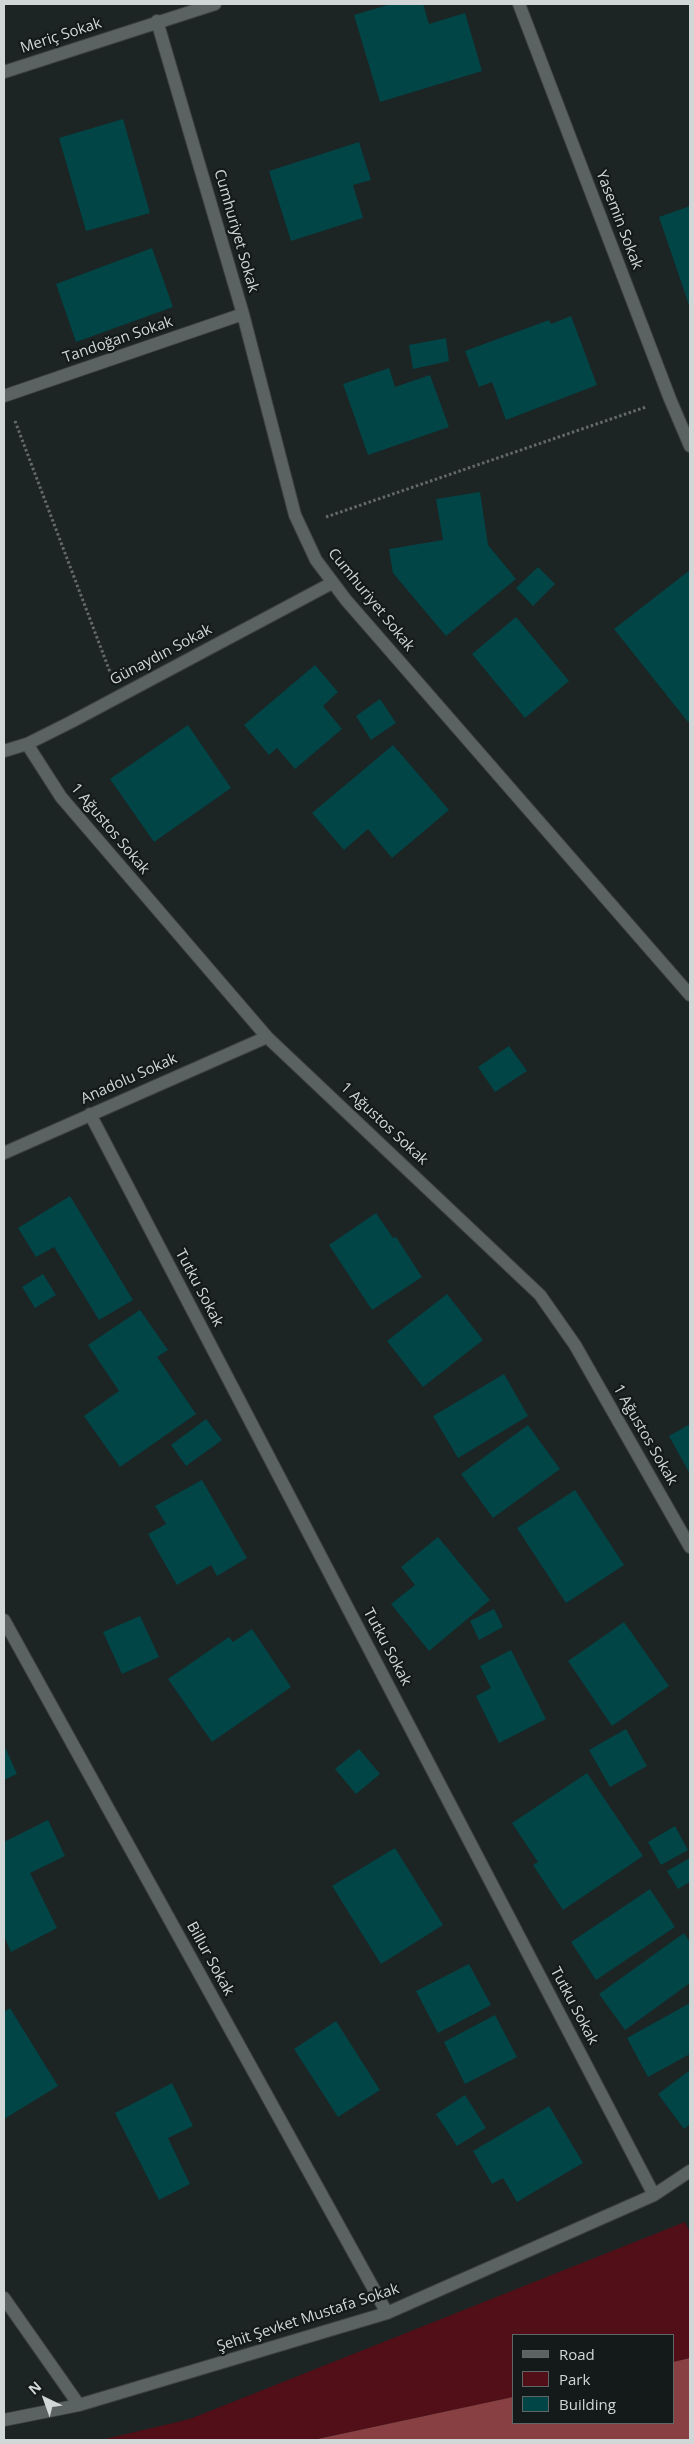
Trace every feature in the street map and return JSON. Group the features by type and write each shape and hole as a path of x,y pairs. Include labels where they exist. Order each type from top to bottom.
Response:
{"street":[{"name":"Meriç Sokak","path":"4,72 215,4"},
{"name":"Yasemin Sokak","path":"519,4 690,446"},
{"name":"Cumhuriyet Sokak","path":"158,21 243,314 299,527 316,560 332,582 690,995"},
{"name":"Tandoğan Sokak","path":"5,395 243,314"},
{"name":"Günaydın Sokak","path":"4,751 27,744 332,582"},
{"name":"1 Ağustos Sokak","path":"27,744 61,797 267,1037 540,1295 575,1345 690,1547"},
{"name":"Anadolu Sokak","path":"4,1152 267,1037"},
{"name":"Tutku Sokak","path":"90,1114 654,2195"},
{"name":"Billur Sokak","path":"4,1620 387,2313"},
{"name":"Şehit Şevket Mustafa Sokak","path":"4,2420 79,2405 387,2313 654,2195 690,2171"},
{"path":"4,2298 79,2405"}],"path":[{"path":"5,395 120,696"},
{"path":"299,527 670,398"}],"green space":[{"path":"685,2222 690,2233 690,2358 674,2362 674,2334 512,2334 512,2397 313,2440 101,2440 190,2419"}],"shaded area":[{"path":"690,2358 690,2440 313,2440 512,2397 512,2424 674,2424 674,2362"}],"building":[{"path":"391,4 423,4 429,24 465,13 482,71 380,102 354,15"},
{"path":"123,119 150,213 86,231 59,138"},
{"path":"359,142 371,180 353,185 363,218 291,241 269,171"},
{"path":"690,206 690,308 659,217"},
{"path":"152,248 173,307 76,342 56,284"},
{"path":"571,316 597,385 506,420 492,382 479,387 465,351 549,320 551,324"},
{"path":"446,338 449,361 413,369 409,345"},
{"path":"389,368 395,387 430,375 449,427 368,455 343,384"},
{"path":"480,492 488,545 516,579 446,636 393,573 389,549 443,540 436,499"},
{"path":"538,567 555,584 533,606 516,588"},
{"path":"690,570 690,720 688,722 614,629"},
{"path":"516,617 569,681 525,718 472,654"},
{"path":"315,665 338,692 323,706 342,729 295,769 277,748 269,755 244,725"},
{"path":"380,699 396,723 371,740 356,716"},
{"path":"188,725 231,788 154,842 110,779"},
{"path":"393,745 449,810 392,858 368,829 344,850 312,813"},
{"path":"509,1046 527,1071 495,1092 478,1067"},
{"path":"70,1196 133,1300 99,1320 54,1247 36,1257 18,1228"},
{"path":"376,1213 393,1238 396,1237 422,1277 372,1310 329,1245"},
{"path":"43,1274 56,1295 35,1308 22,1287"},
{"path":"447,1294 483,1340 423,1387 387,1341"},
{"path":"140,1310 168,1350 157,1357 196,1414 120,1467 84,1416 119,1391 88,1345"},
{"path":"504,1374 528,1416 458,1458 433,1416"},
{"path":"206,1419 222,1440 186,1466 171,1445"},
{"path":"690,1424 690,1474 669,1436"},
{"path":"528,1425 560,1469 493,1518 461,1474"},
{"path":"202,1480 247,1558 217,1576 211,1565 177,1585 148,1534 166,1524 155,1506"},
{"path":"575,1490 624,1565 566,1603 517,1528"},
{"path":"438,1537 490,1600 429,1651 391,1604 415,1585 401,1567"},
{"path":"494,1609 503,1627 479,1640 470,1621"},
{"path":"140,1616 159,1657 122,1674 103,1632"},
{"path":"624,1622 669,1686 612,1726 568,1661"},
{"path":"252,1629 291,1687 212,1742 168,1679 229,1637 233,1642"},
{"path":"511,1650 546,1719 499,1743 476,1696 491,1688 480,1666"},
{"path":"626,1729 647,1766 610,1787 589,1750"},
{"path":"4,1745 17,1774 4,1780"},
{"path":"359,1749 380,1774 356,1794 335,1769"},
{"path":"587,1773 643,1856 563,1910 533,1865 538,1862 512,1823"},
{"path":"48,1820 65,1856 30,1873 57,1928 11,1952 4,1936 4,1842"},
{"path":"675,1826 688,1850 661,1865 648,1842"},
{"path":"395,1848 443,1925 381,1964 332,1886"},
{"path":"690,1858 690,1882 678,1889 667,1871"},
{"path":"650,1889 675,1927 596,1980 571,1942"},
{"path":"684,1933 690,1942 690,1983 625,2030 599,1994"},
{"path":"469,1964 491,2005 438,2033 416,1991"},
{"path":"690,2003 690,2054 648,2077 627,2038"},
{"path":"10,2008 58,2086 4,2119 4,2012"},
{"path":"495,2015 517,2057 465,2084 444,2042"},
{"path":"336,2021 380,2090 338,2117 294,2049"},
{"path":"690,2070 690,2124 684,2129 658,2094"},
{"path":"172,2083 193,2126 168,2138 190,2184 159,2200 115,2113"},
{"path":"465,2095 486,2128 457,2146 436,2114"},
{"path":"549,2106 583,2163 517,2202 503,2178 492,2184 473,2151"}]}
